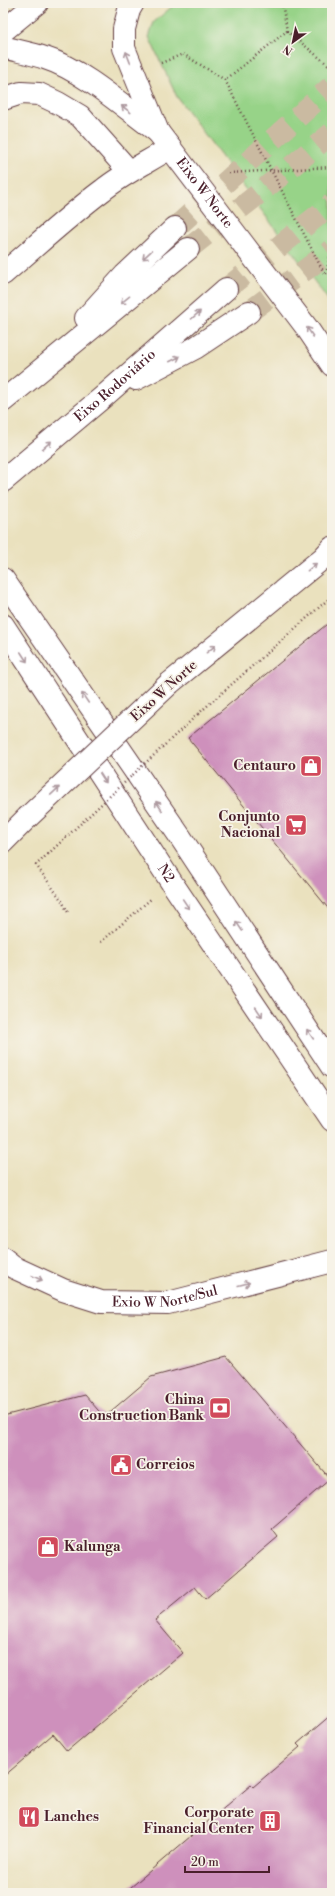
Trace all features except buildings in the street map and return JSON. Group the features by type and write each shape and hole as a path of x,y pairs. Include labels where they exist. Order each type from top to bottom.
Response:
{"main road":[{"path":"3,31 37,3"},
{"name":"Eixo W Norte","path":"133,3 129,10 124,29 124,48 164,140 307,328 332,365"},
{"path":"3,47 45,58 68,68 98,88 164,140 141,166 129,171 102,190 3,274"},
{"path":"3,99 21,93 39,94 58,103 80,116 129,171"},
{"path":"33,376 125,275 175,228"},
{"path":"3,401 188,249"},
{"name":"Eixo Rodoviário","path":"10,476 226,289"},
{"path":"103,396 195,348 249,312"},
{"name":"Eixo W Norte","path":"3,842 170,683 323,558 332,548"},
{"path":"3,579 181,838 332,1066"},
{"name":"N2","path":"3,625 172,883 332,1120"},
{"name":"Exio W Norte/Sul","path":"3,1259 12,1267 64,1290 101,1302 153,1303 168,1303 332,1261"}],"path":[{"path":"282,3 287,31 332,68"},
{"path":"225,80 287,31"},
{"path":"161,63 183,54 225,80 325,275 332,247"},
{"path":"229,173 332,167"},
{"path":"68,914 62,900 36,865 198,714 332,596"},
{"path":"101,942 150,899"}],"green space":[{"path":"176,3 328,3 332,8 332,305 177,97 149,37 154,22"}],"tunnel":[{"path":"175,228 332,86"},
{"path":"188,249 252,199 332,133"},
{"path":"226,289 332,204"},
{"path":"249,312 332,250"}],"place":[{"name":"Centauro","path":"311,766"},
{"name":"Conjunto Nacional","path":"296,825"},
{"name":"China Construction Bank","path":"220,1408"},
{"name":"Correios","path":"121,1465"},
{"name":"Kalunga","path":"48,1547"},
{"name":"Lanches","path":"29,1817"},
{"name":"Corporate Financial Center","path":"270,1821"}]}
